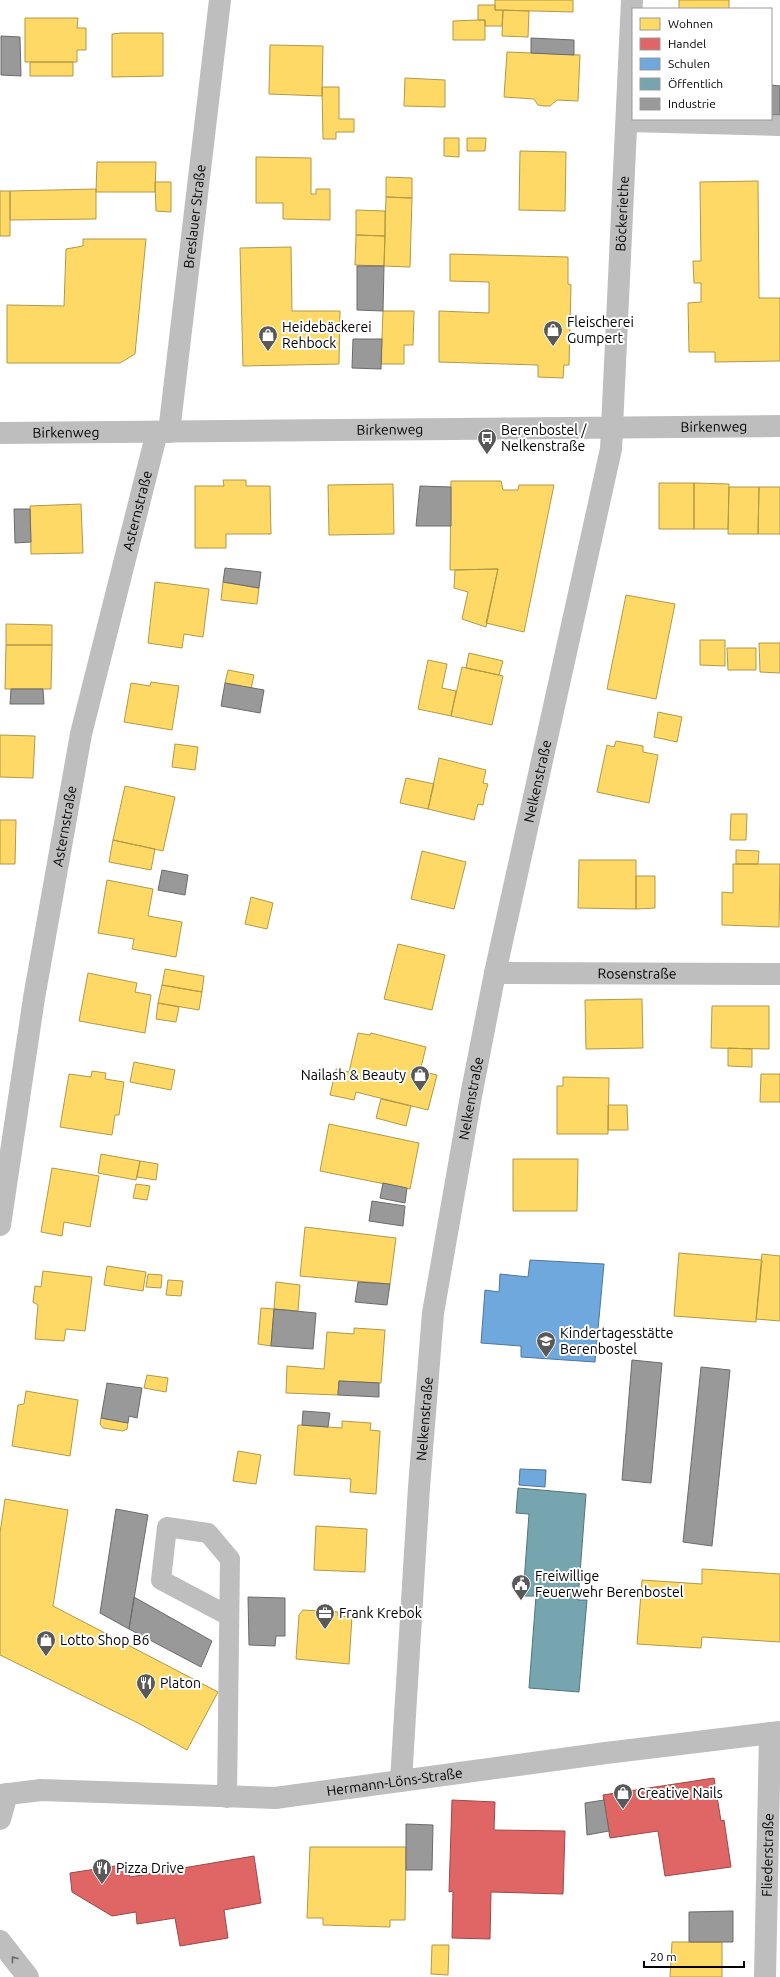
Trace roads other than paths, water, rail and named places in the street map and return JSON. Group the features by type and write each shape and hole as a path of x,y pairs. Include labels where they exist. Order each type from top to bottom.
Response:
{"street":[{"name":"Breslauer Straße","path":"163,432 220,0"},
{"name":"Böckeriethe","path":"613,427 632,0"},
{"name":"Birkenweg","path":"0,433 780,426"},
{"name":"Nelkenstraße","path":"401,1781 419,1486 433,1313 471,1096 495,973 610,455 613,427"},
{"name":"Asternstraße","path":"0,1225 34,998 81,734 163,432"},
{"name":"Rosenstraße","path":"495,973 780,974"},
{"name":"Hermann-Löns-Straße","path":"0,1819 2,1792 41,1790 226,1798 275,1798 775,1732"},
{"name":"Fliederstraße","path":"765,1977 775,1732"},
{"path":"0,1941 28,1977"}],"lane":[{"path":"627,122 780,126"},
{"path":"226,1798 230,1559 208,1533 167,1527 161,1580 229,1616"}],"place":[{"name":"Fleischerei Gumpert","path":"553,347"},
{"name":"Heidebäckerei Rehbock","path":"268,352"},
{"name":"Berenbostel / Nelkenstraße","path":"487,455"},
{"name":"Nailash & Beauty","path":"420,1092"},
{"name":"Kindertagesstätte Berenbostel","path":"546,1358"},
{"name":"Freiwillige Feuerwehr Berenbostel","path":"521,1601"},
{"name":"Frank Krebok","path":"325,1630"},
{"name":"Lotto Shop B6","path":"46,1657"},
{"name":"Platon","path":"146,1700"},
{"name":"Creative Nails","path":"623,1810"},
{"name":"Pizza Drive","path":"102,1885"}]}
